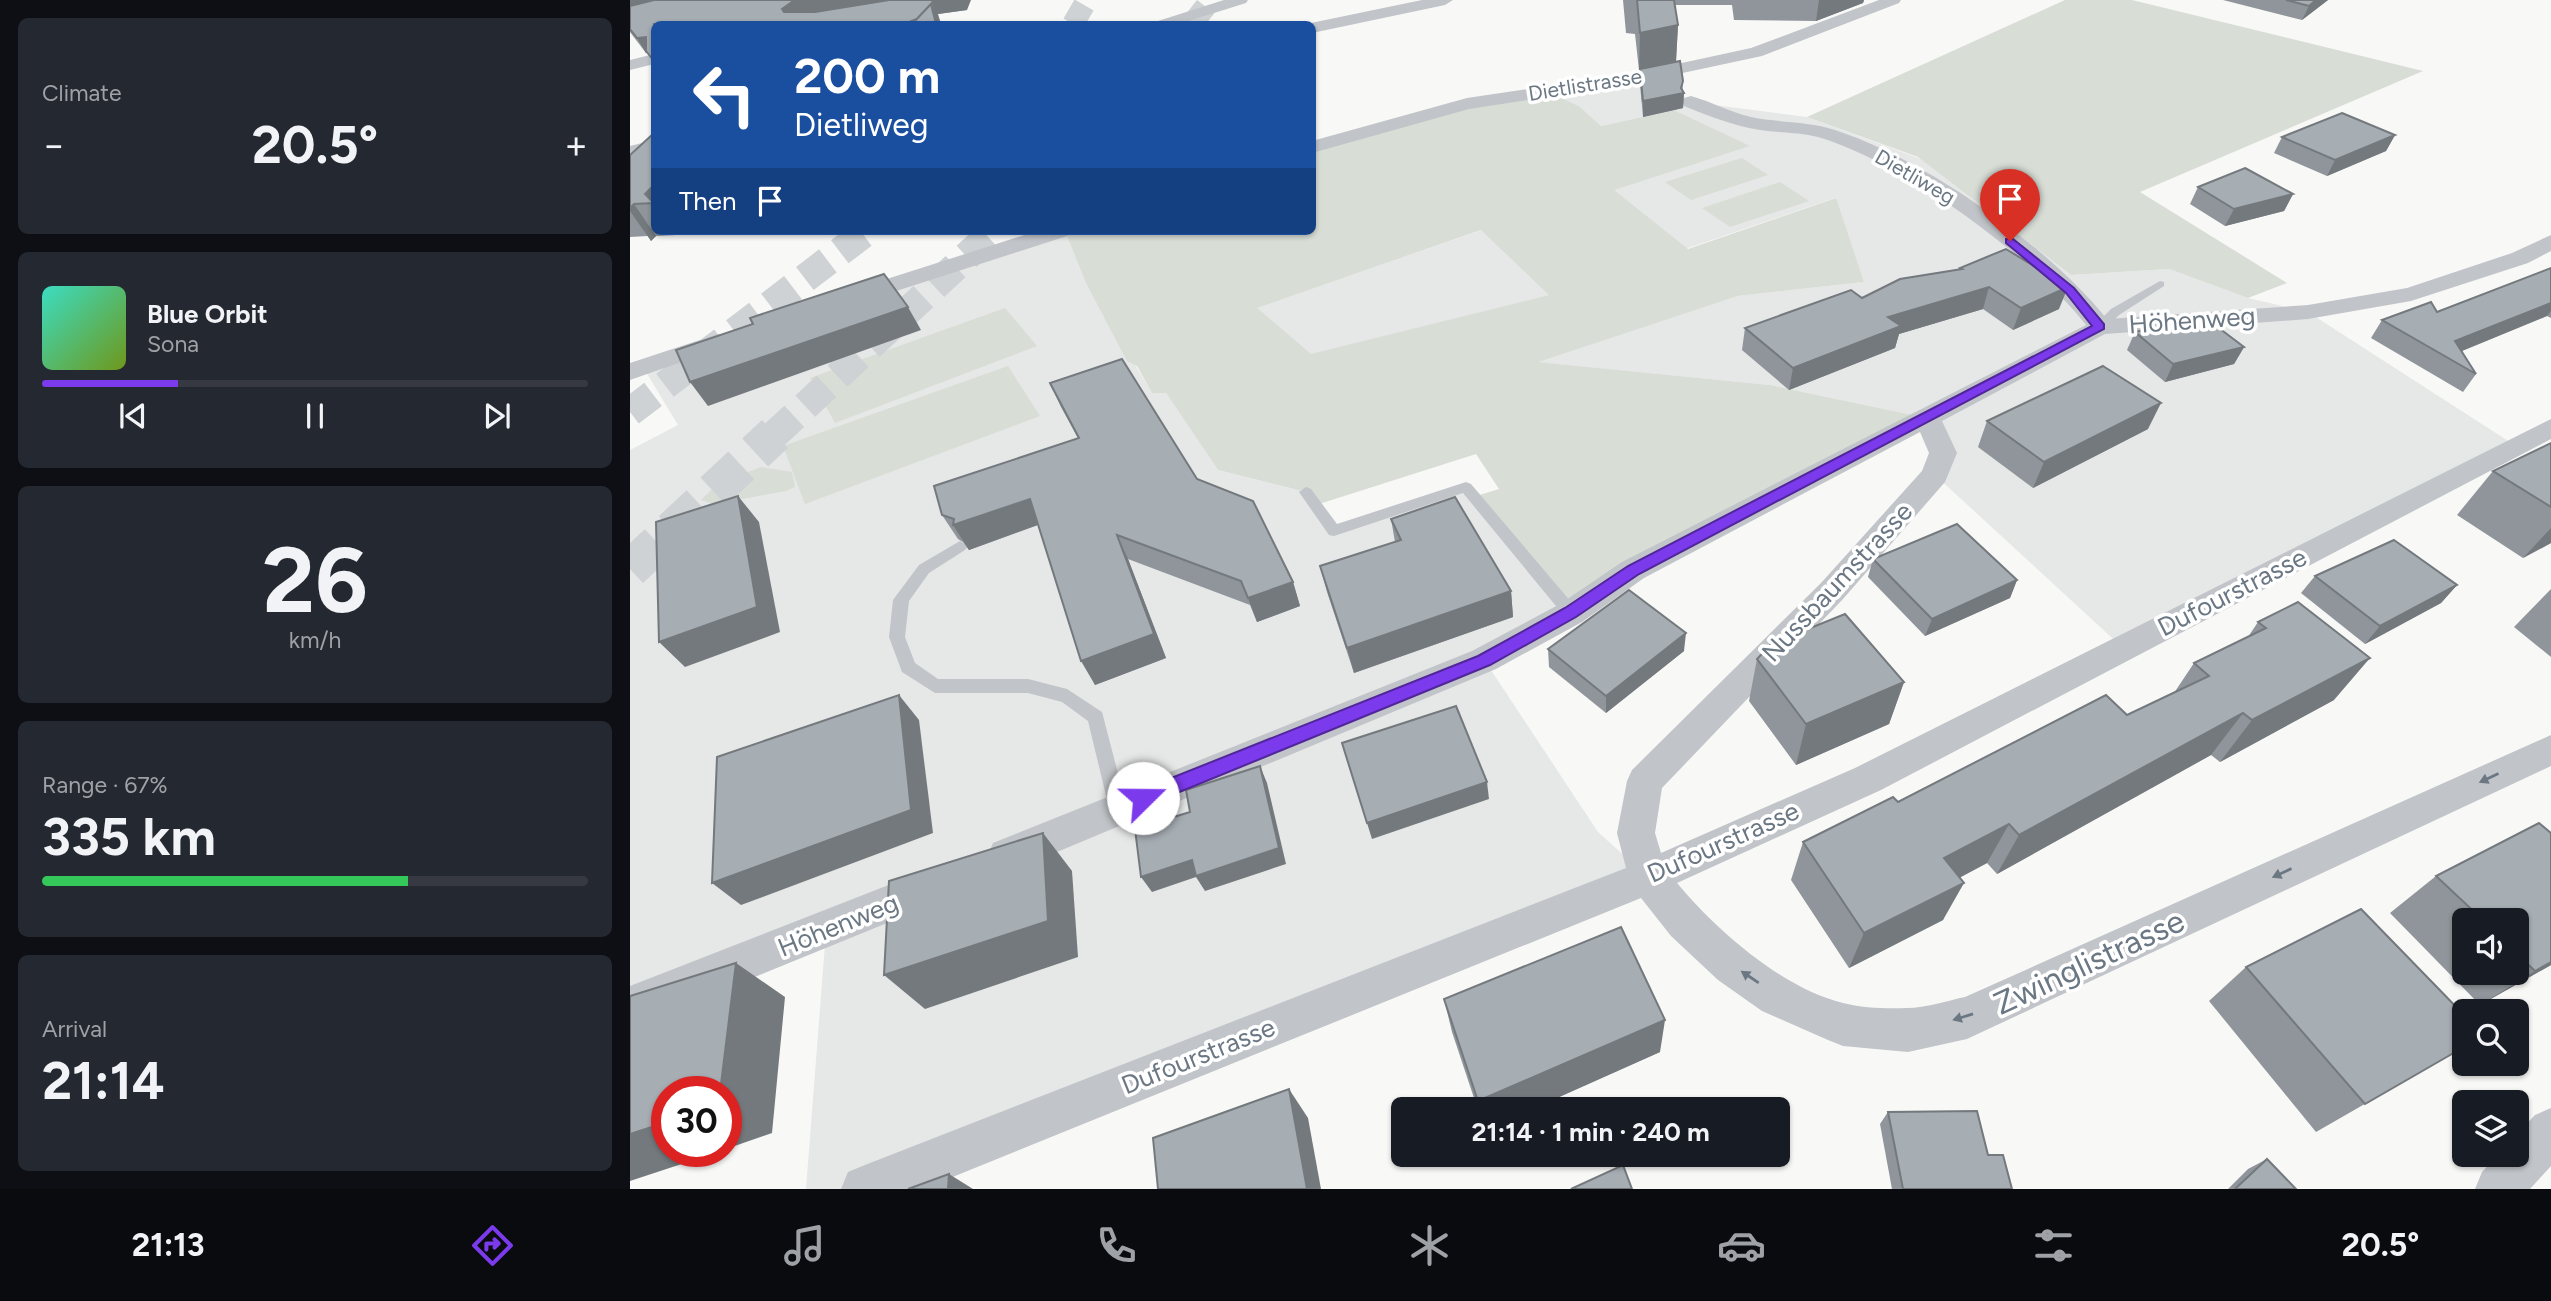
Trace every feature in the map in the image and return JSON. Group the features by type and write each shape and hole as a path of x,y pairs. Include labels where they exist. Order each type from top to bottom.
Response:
{"street":[{"path":"1174,21 1240,0"},
{"path":"1316,27 1445,0"},
{"name":"Dietlistrasse","path":"1316,147 1467,104 1631,79 1756,52 1893,0"},
{"path":"630,65 651,59"},
{"name":"Dietliweg","path":"1691,102 1754,123 1822,132 1849,141 1900,165 1980,216 2070,290 2100,327"},
{"path":"630,132 651,127"},
{"path":"630,152 651,147"},
{"path":"833,304 1047,235"},
{"name":"Höhenweg","path":"630,1007 826,931 1118,808 1484,660 1571,613 1633,570 2100,327 2308,312 2411,294 2520,258 2551,242"},
{"path":"630,372 740,334"},
{"name":"Nussbaumstrasse","path":"1648,877 1636,833 1645,781 1832,591 1936,475 1943,453 1927,418"},
{"name":"Dufourstrasse","path":"865,1189 1648,877 1868,779 2551,428"},
{"name":"Zwinglistrasse","path":"1648,877 1685,923 1733,966 1777,996 1843,1025 1908,1030 1967,1018 2551,750"},
{"path":"2499,1189 2551,1131"}],"lane":[{"path":"2100,327 2115,312 2160,284"},
{"path":"1306,492 1334,531 1466,487 1571,613"},
{"path":"960,546 924,569 901,600 897,636 908,667 935,686 1028,686 1067,696 1096,717 1118,808"}],"shaded area":[{"path":"2065,0 2132,0 2423,71 2140,192 2287,283 2248,298 2169,269 2071,275 1918,157 1807,117"},
{"path":"1631,79 1691,102 1807,117 1921,159 2071,275 2169,269 2248,298 2308,312 2516,446 2123,648 1935,475 1927,418 1770,385 1536,362 1738,296 1864,282 1835,198 1550,295 1311,355 1256,308 1482,230 1749,146 1674,110 1601,126 1579,106 1546,91"},
{"path":"1546,91 1579,106 1601,126 1674,110 1750,146 1614,190 1688,249 1836,198 1864,282 1738,296 1538,362 1770,385 1927,418 1571,613 1473,497 1499,489 1476,454 1316,505 1306,492 1218,470 1166,393 1152,393 1137,366 1127,361 1085,281 1067,235 1316,235 1316,147 1349,136","holes":["1481,230 1549,295 1311,354 1257,308"]},
{"path":"1742,158 1768,175 1691,200 1665,182"},
{"path":"1780,182 1809,201 1730,227 1702,208"},
{"path":"1053,235 1067,235 1085,281 1152,393 1166,393 1218,470 1306,492 1334,531 1466,487 1571,613 1485,661 1598,832 1648,877 865,1189 806,1189 826,931 630,1007 630,450 678,425 643,367"},
{"path":"1005,308 1037,346 835,423 810,378"},
{"path":"1008,366 1040,416 805,504 783,446"},
{"path":"761,467 792,472 795,487 714,504 701,500 717,484"}],"building":[{"path":"654,0 803,0 792,2 782,9 784,12 815,12 889,0 932,0 936,12 931,4 912,21 651,21 651,57 646,51 646,37 637,38 630,29 630,6"},
{"path":"1637,0 1674,0 1678,25 1640,33"},
{"path":"2286,0 2316,0 2309,6"},
{"path":"931,4 935,21 915,21"},
{"path":"1680,61 1683,81 1681,88 1684,93 1643,101 1640,69"},
{"path":"2342,113 2395,135 2335,160 2282,137"},
{"path":"651,136 651,188 645,194 651,203 634,204 630,208 630,155"},
{"path":"2245,168 2293,194 2234,209 2198,187"},
{"path":"2006,249 2068,287 2021,308 1989,287 1888,317 1901,326 1793,368 1745,328 1851,290 1862,298 1900,279 1962,269 1960,268"},
{"path":"2551,268 2551,303 2455,341 2476,374 2382,320 2431,302 2437,312"},
{"path":"884,274 908,307 690,382 676,350 753,324 750,318"},
{"path":"2203,316 2244,347 2173,364 2135,332"},
{"path":"1122,359 1197,479 1253,501 1293,582 1248,598 1241,581 1117,535 1154,634 1081,661 1030,499 953,525 954,519 942,515 934,486 1079,438 1050,383"},
{"path":"2103,366 2161,403 2044,462 1987,421"},
{"path":"2551,443 2551,507 2493,471"},
{"path":"738,496 757,607 659,642 656,522"},
{"path":"1455,497 1511,591 1347,648 1320,566 1401,540 1391,519"},
{"path":"1957,524 2017,580 1932,619 1873,559"},
{"path":"2394,540 2457,585 2380,626 2315,576"},
{"path":"1629,590 1686,633 1606,696 1548,649"},
{"path":"2298,602 2370,658 2252,720 2243,713 2019,835 2009,824 1944,858 1964,883 1864,933 1803,842 1893,797 1898,802 2106,695 2127,715 2209,676 2194,663 2266,628 2258,622"},
{"path":"1845,614 1904,682 1806,724 1757,659 1771,644"},
{"path":"899,695 911,810 712,883 717,757"},
{"path":"1456,706 1487,782 1367,823 1342,743"},
{"path":"1260,766 1279,848 1196,876 1192,860 1141,877 1135,829 1190,812 1186,790"},
{"path":"2539,823 2551,833 2551,962 2535,971 2529,965 2529,908 2470,908 2436,876"},
{"path":"1043,833 1048,921 884,975 889,881"},
{"path":"2361,909 2452,1003 2452,1054 2365,1104 2246,967"},
{"path":"1621,927 1665,1020 1487,1097 1477,1097 1444,999"},
{"path":"736,963 722,1076 651,1076 651,1127 630,1134 630,996"},
{"path":"1289,1089 1307,1189 1158,1189 1153,1138"},
{"path":"1977,1111 1988,1155 2003,1155 2012,1189 1903,1189 1888,1112"},
{"path":"2267,1159 2296,1189 2235,1189"},
{"path":"1624,1167 1632,1189 1571,1189"},
{"path":"949,1174 948,1189 908,1189"}],"tunnel":[{"path":"1075,21 1087,0"},
{"path":"1194,21 1211,0"},
{"path":"630,412 862,235"},
{"path":"773,436 990,235"},
{"path":"630,569 775,434"}],"route":[{"path":"1143,798 1484,660 1571,613 1633,570 2100,327 2070,290 2010,241"}]}
